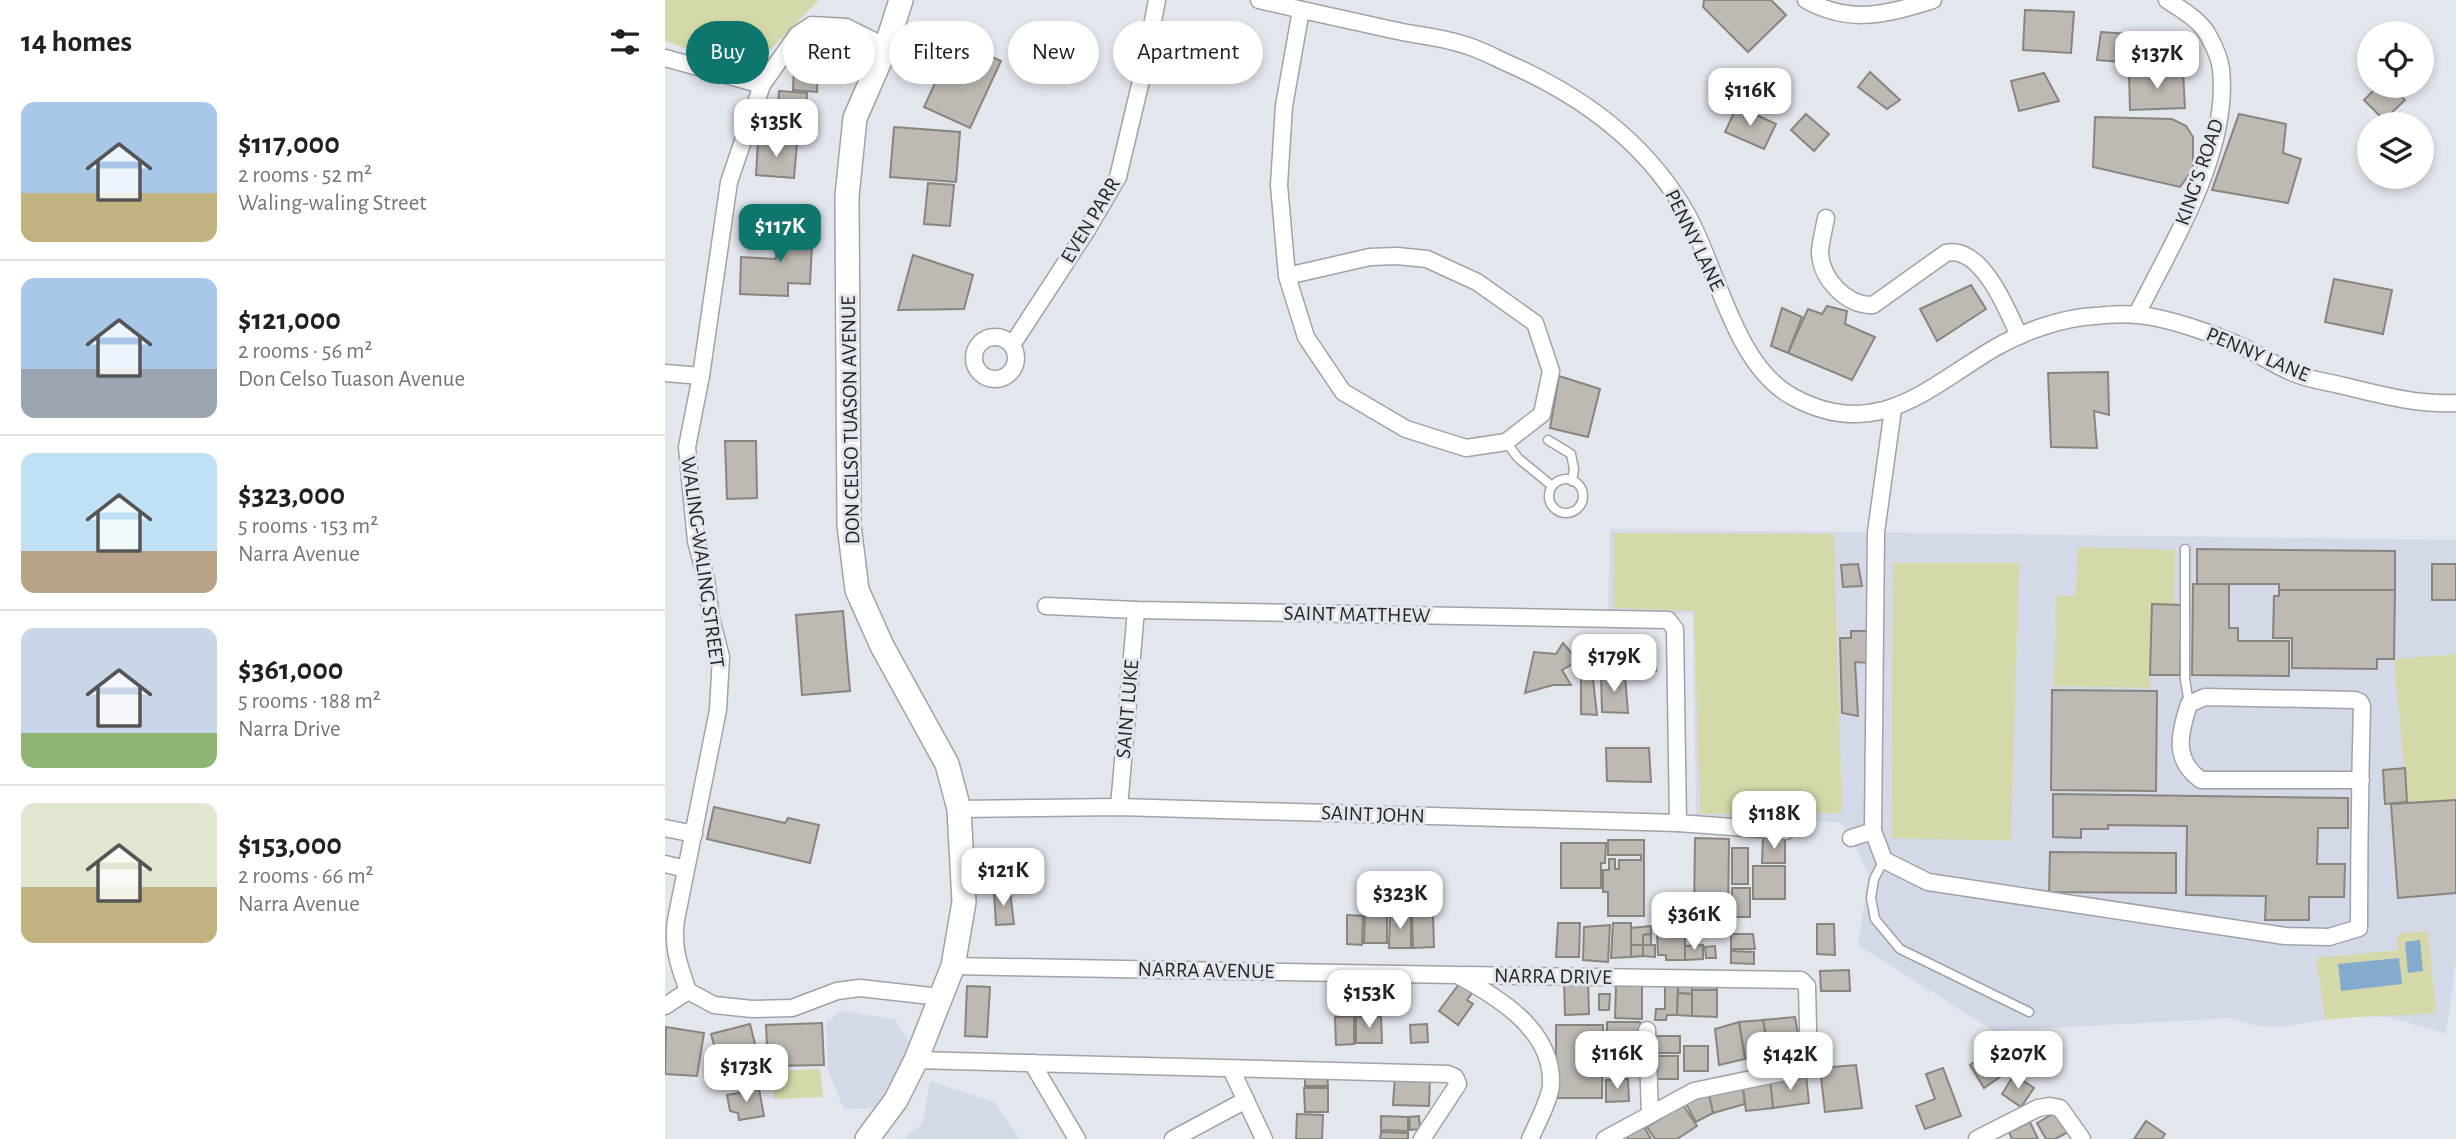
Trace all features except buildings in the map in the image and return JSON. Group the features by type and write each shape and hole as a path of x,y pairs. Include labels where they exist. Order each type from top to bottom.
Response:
{"street":[{"name":"DON CELSO TUASON AVENUE","path":"867,1139 896,1100 916,1060 953,966 964,902 959,809 947,764 881,646 857,590 849,524 847,195 855,118 886,47 901,0"},
{"name":"EVEN PARR","path":"1012,345 1118,177 1157,0"},
{"name":"PENNY LANE","path":"1259,0 1467,46 1547,80 1614,126 1660,173 1689,217 1749,354 1770,381 1789,396 1811,406 1841,414 1864,414 1893,409 1910,402 1995,348 2019,336 2056,323 2089,316 2137,314 2197,329 2243,346 2297,375 2401,400 2456,403"},
{"path":"1806,0 1819,7 1862,16 1896,12 1933,0"},
{"name":"KING'S ROAD","path":"2137,314 2187,219 2220,120 2221,67 2207,32 2184,10 2167,0"},
{"path":"1287,276 1370,257 1397,256 1427,259 1477,282 1535,323 1551,371 1542,414 1506,442 1465,449 1406,429 1343,392 1306,337 1287,276 1279,185 1284,106 1301,10"},
{"name":"WALING-WALING STREET","path":"688,991 669,937 672,903 686,869 694,834 718,710 721,657 697,541 687,447 701,376 729,182 762,85 797,35 812,25 846,27 886,47"},
{"path":"665,58 762,85"},
{"path":"1826,218 1820,252 1826,277 1849,299 1863,306 1873,305 1946,253 1955,251 1965,254 1987,275 2019,336"},
{"path":"665,373 701,376"},
{"path":"1893,409 1880,489 1877,532 1873,831 1884,860 1928,882 2285,936 2329,937 2359,928 2361,780 2362,706 2360,702 2205,697 2189,704 2182,725 2181,759 2189,772 2201,780 2361,780"},
{"name":"SAINT MATTHEW","path":"1046,606 1668,621 1675,629 1678,823"},
{"name":"SAINT LUKE","path":"1119,807 1136,610"},
{"name":"SAINT JOHN","path":"959,809 1119,807 1678,823 1786,831"},
{"path":"665,828 694,834"},
{"path":"1851,838 1873,831"},
{"path":"665,864 686,869"},
{"name":"NARRA AVENUE","path":"953,966 1457,975 1494,994 1525,1022 1547,1055 1552,1085 1530,1139"},
{"name":"NARRA DRIVE","path":"1457,975 1801,979 1805,982 1809,1067 1694,1091 1605,1139"},
{"path":"665,1006 688,991 714,1005 752,1009 792,1008 837,991 860,988 940,997"},
{"path":"1647,1030 1650,1114"},
{"path":"916,1060 1448,1074 1455,1077 1458,1084 1422,1139"},
{"path":"1032,1063 1077,1139"},
{"path":"1231,1069 1264,1139"},
{"path":"1173,1139 1246,1100"},
{"path":"1977,1139 2038,1108 2050,1106 2060,1108 2082,1139"}],"lane":[{"path":"1548,440 1571,454 1574,469 1572,481"},
{"path":"1506,442 1518,457 1552,486"},
{"path":"1567,479 1572,481 1582,489 1580,506 1573,512 1564,514 1556,511 1550,504 1548,495 1552,486 1567,479"},
{"path":"2185,549 2185,679 2189,704"},
{"path":"1884,860 1874,879 1871,898 1875,919 1900,949 2028,1012"}],"shaded area":[{"path":"1610,529 2456,540 2456,961 2446,1034 2389,1017 2351,1016 2279,1027 2256,1026 2233,1018 1994,1031 1858,945 1869,875 1841,822 1696,820 1693,614 1608,614"},
{"path":"841,1011 894,1019 912,1047 878,1108 844,1109 828,1071 826,1022"},
{"path":"930,1081 994,1102 1020,1139 903,1139 923,1123"}],"green space":[{"path":"665,0 819,0 798,21 783,21 783,37 769,51 769,21 686,21 686,48 665,41"},
{"path":"1614,533 1834,534 1842,813 1700,814 1694,611 1613,608"},
{"path":"2078,547 2175,550 2174,604 2152,604 2150,688 2054,686 2056,595 2076,596"},
{"path":"1893,563 2019,563 2011,841 1891,838"},
{"path":"2456,654 2456,800 2407,803 2394,659"},
{"path":"2428,931 2436,1013 2325,1020 2316,958 2398,950 2397,934"},
{"path":"820,1069 823,1097 774,1099 773,1071"}],"water":[{"path":"2420,940 2423,971 2408,973 2405,942"},
{"path":"2399,958 2402,984 2341,991 2338,964"}]}
